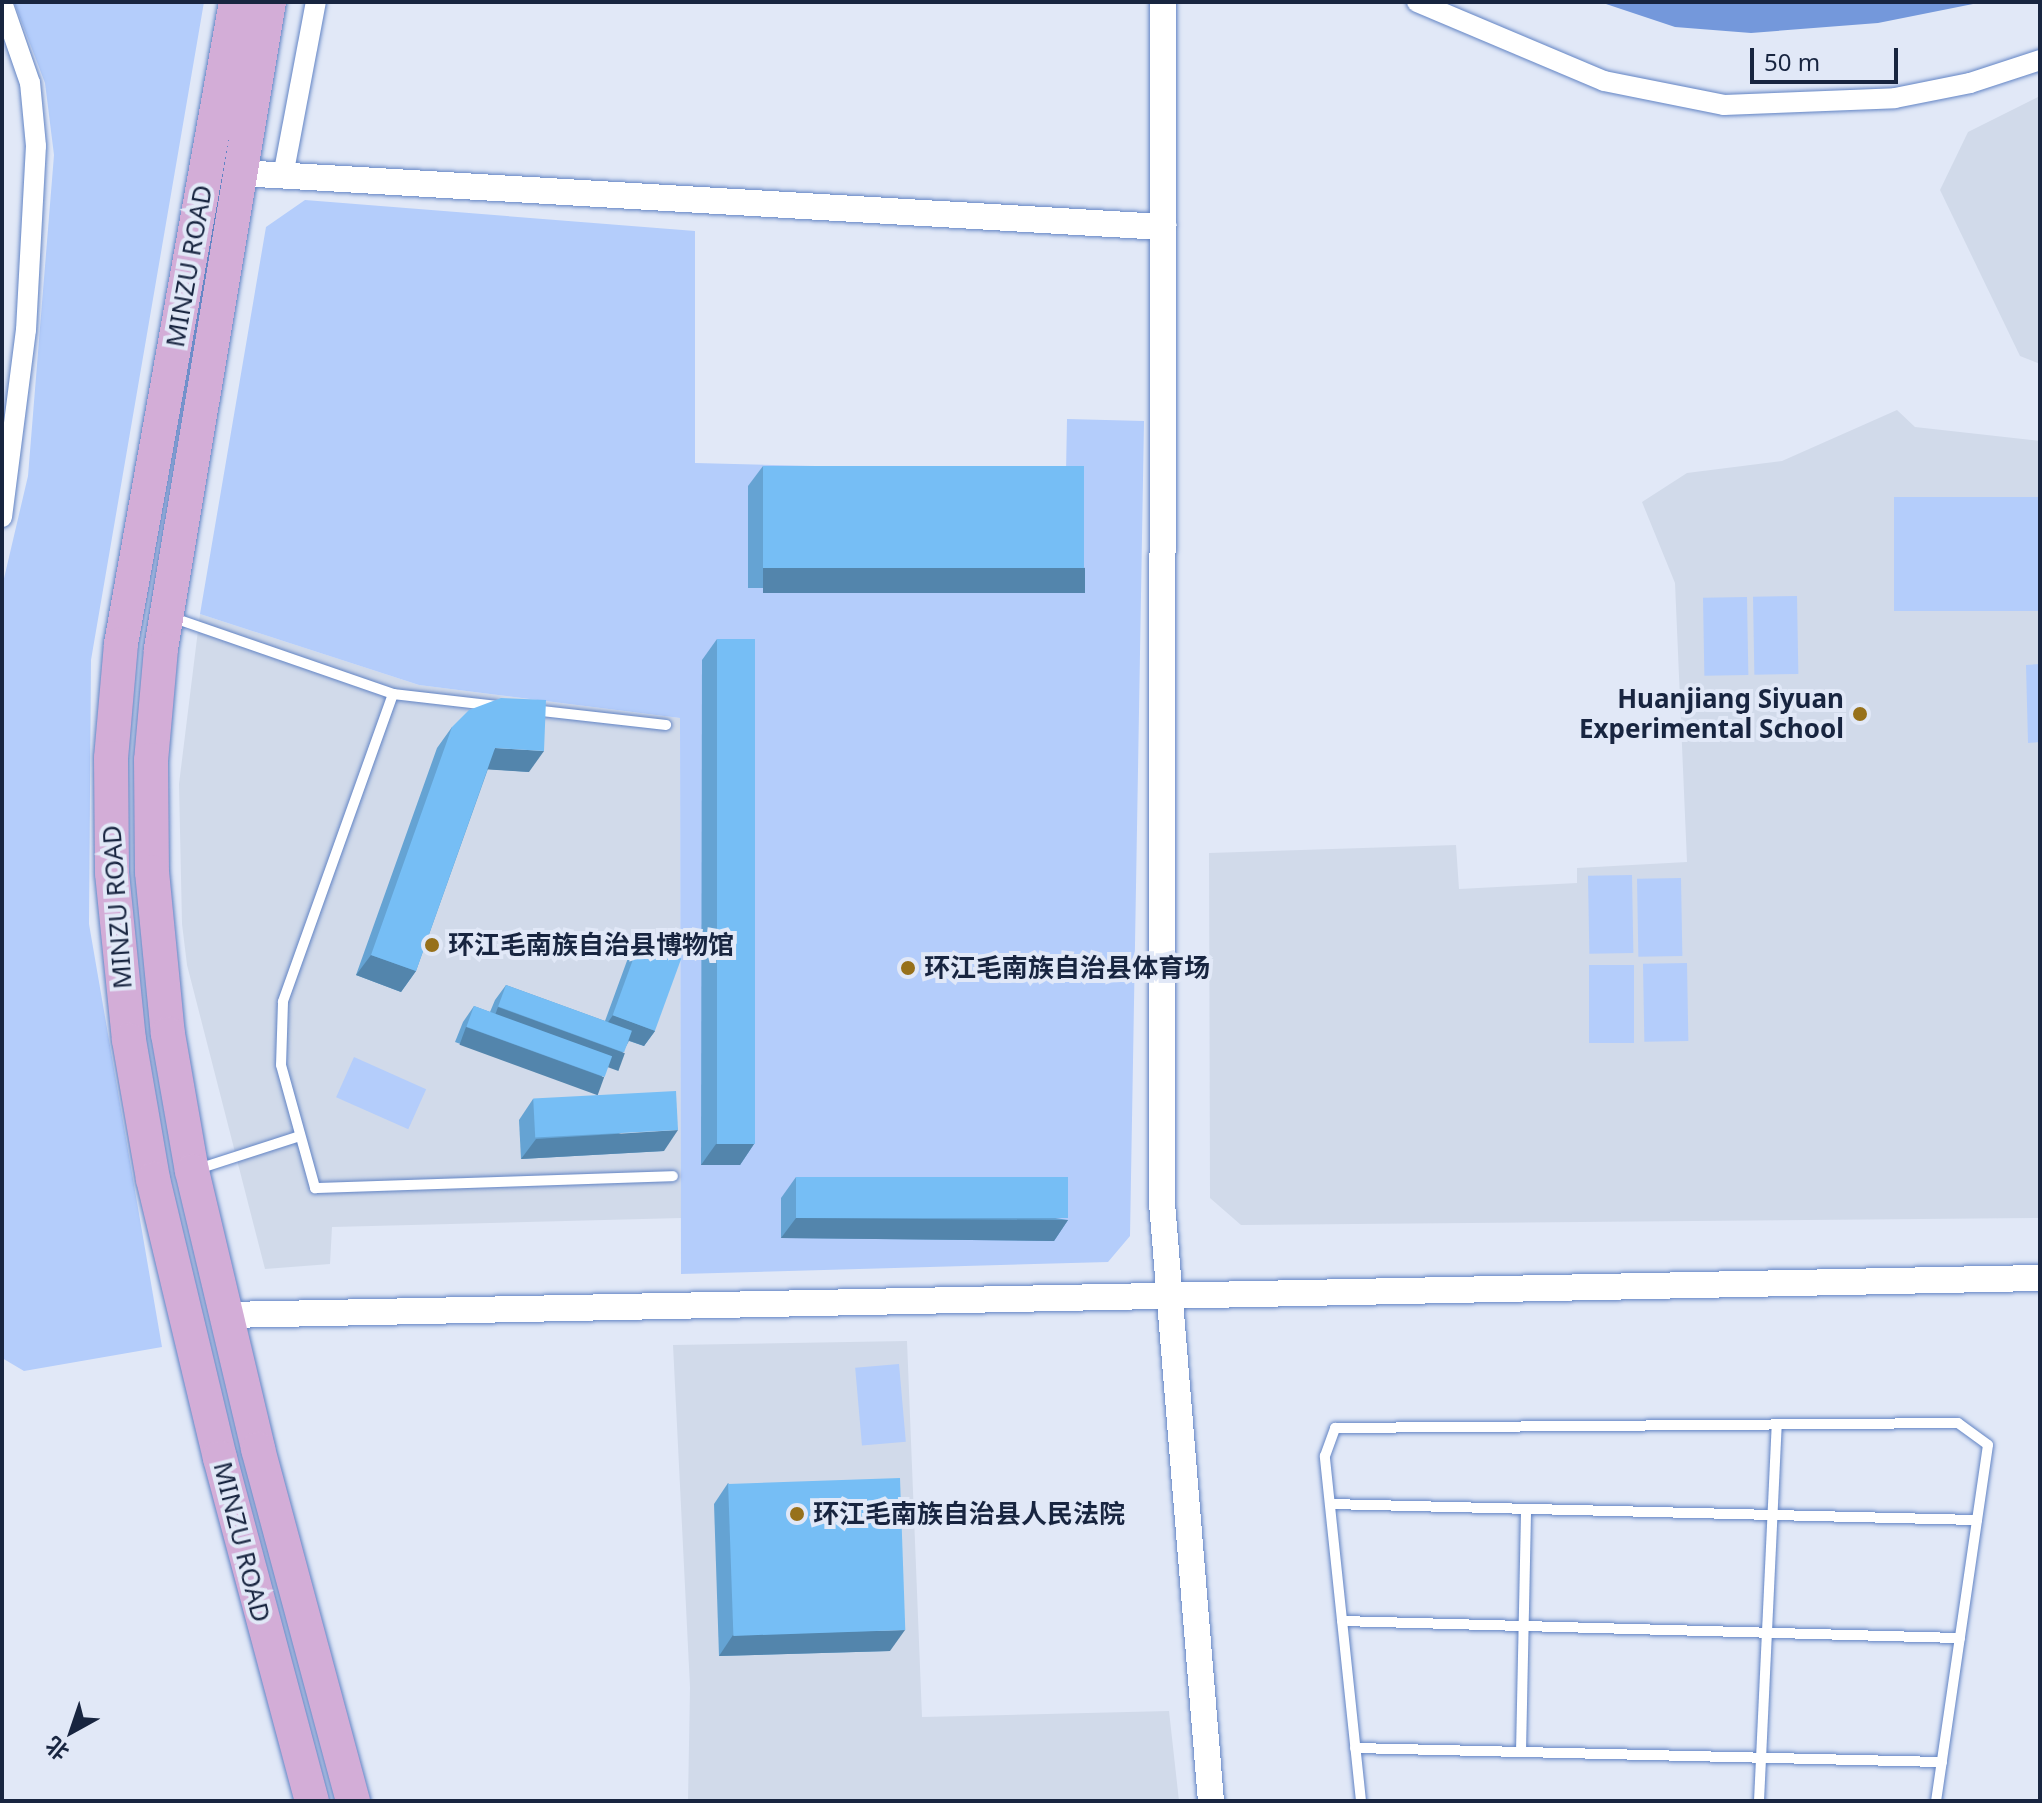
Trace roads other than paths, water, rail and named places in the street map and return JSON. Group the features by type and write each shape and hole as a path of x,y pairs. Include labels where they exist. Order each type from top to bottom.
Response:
{"main road":[{"name":"MINZU ROAD","path":"236,2 121,644 111,758 112,873 129,1040 156,1193 220,1458 312,1801"},
{"name":"MINZU ROAD","path":"269,2 166,616 151,760 152,872 168,1034 192,1171 226,1315 353,1801"}],"street":[{"path":"2,2 30,83 36,146 26,330 2,517"},
{"path":"283,176 316,2"},
{"path":"1163,2 1159,1120 1166,1294 1211,1801"},
{"path":"1417,2 1604,81 1724,105 1895,98 1970,83 2040,60"},
{"path":"240,173 1163,227"},
{"path":"226,1315 2040,1278"}],"lane":[{"path":"166,616 393,694 666,725"},
{"path":"393,694 287,980 281,1065 315,1188 673,1176"},
{"path":"192,1171 300,1136"},
{"path":"1361,1801 1325,1456 1335,1428 1958,1423 1969,1427 1988,1445 1936,1801"},
{"path":"1759,1801 1777,1424"},
{"path":"1330,1504 1977,1520"},
{"path":"1521,1752 1526,1509"},
{"path":"1342,1621 1960,1638"},
{"path":"1355,1748 1942,1762"}],"place":[{"name":"Huanjiang Siyuan Experimental School","path":"1860,714"},
{"name":"环江毛南族自治县博物馆","path":"432,945"},
{"name":"环江毛南族自治县体育场","path":"908,968"},
{"name":"环江毛南族自治县人民法院","path":"797,1514"}]}
